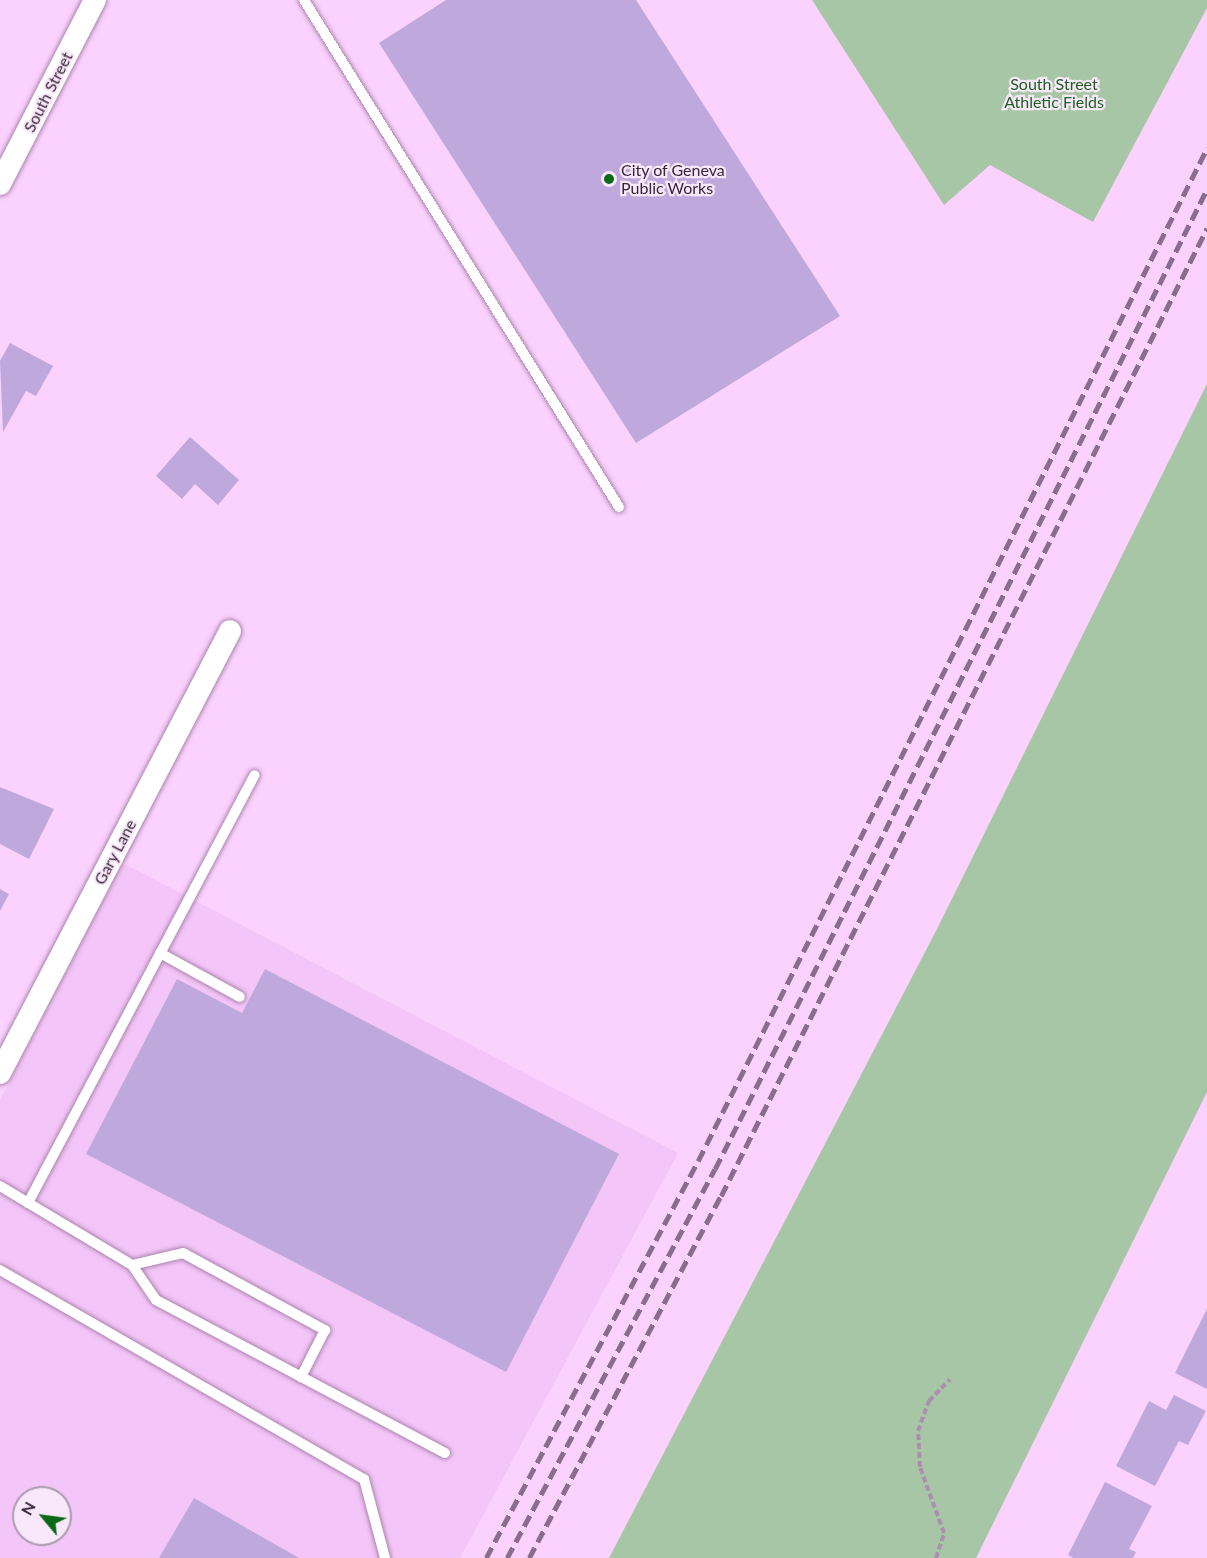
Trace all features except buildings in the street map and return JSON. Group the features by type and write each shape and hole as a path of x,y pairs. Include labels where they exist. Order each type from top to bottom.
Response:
{"street":[{"name":"South Street","path":"0,184 95,0"},
{"name":"Gary Lane","path":"0,1073 230,631"}],"lane":[{"path":"304,0 619,507"},
{"path":"28,1203 255,775"},
{"path":"160,953 240,997"},
{"path":"0,1186 132,1265 156,1300 445,1453"},
{"path":"132,1265 183,1253 325,1330 301,1377"},
{"path":"0,1270 364,1479 385,1558"}],"path":[{"path":"936,1558 944,1533 920,1467 918,1431 929,1401 950,1379"}],"shaded area":[{"path":"123,863 678,1153 460,1558 0,1558 0,1100"}],"green space":[{"name":"South Street Athletic Fields","path":"812,0 1207,0 1207,8 1093,222 990,165 944,205"},
{"path":"1207,384 1207,1092 976,1558 609,1558 936,931"}],"railway":[{"path":"486,1558 698,1161 1207,148"},
{"path":"507,1558 715,1169 1207,189"},
{"path":"529,1558 721,1196 1207,228"}],"place":[{"name":"City of Geneva Public Works","path":"609,179"}]}
